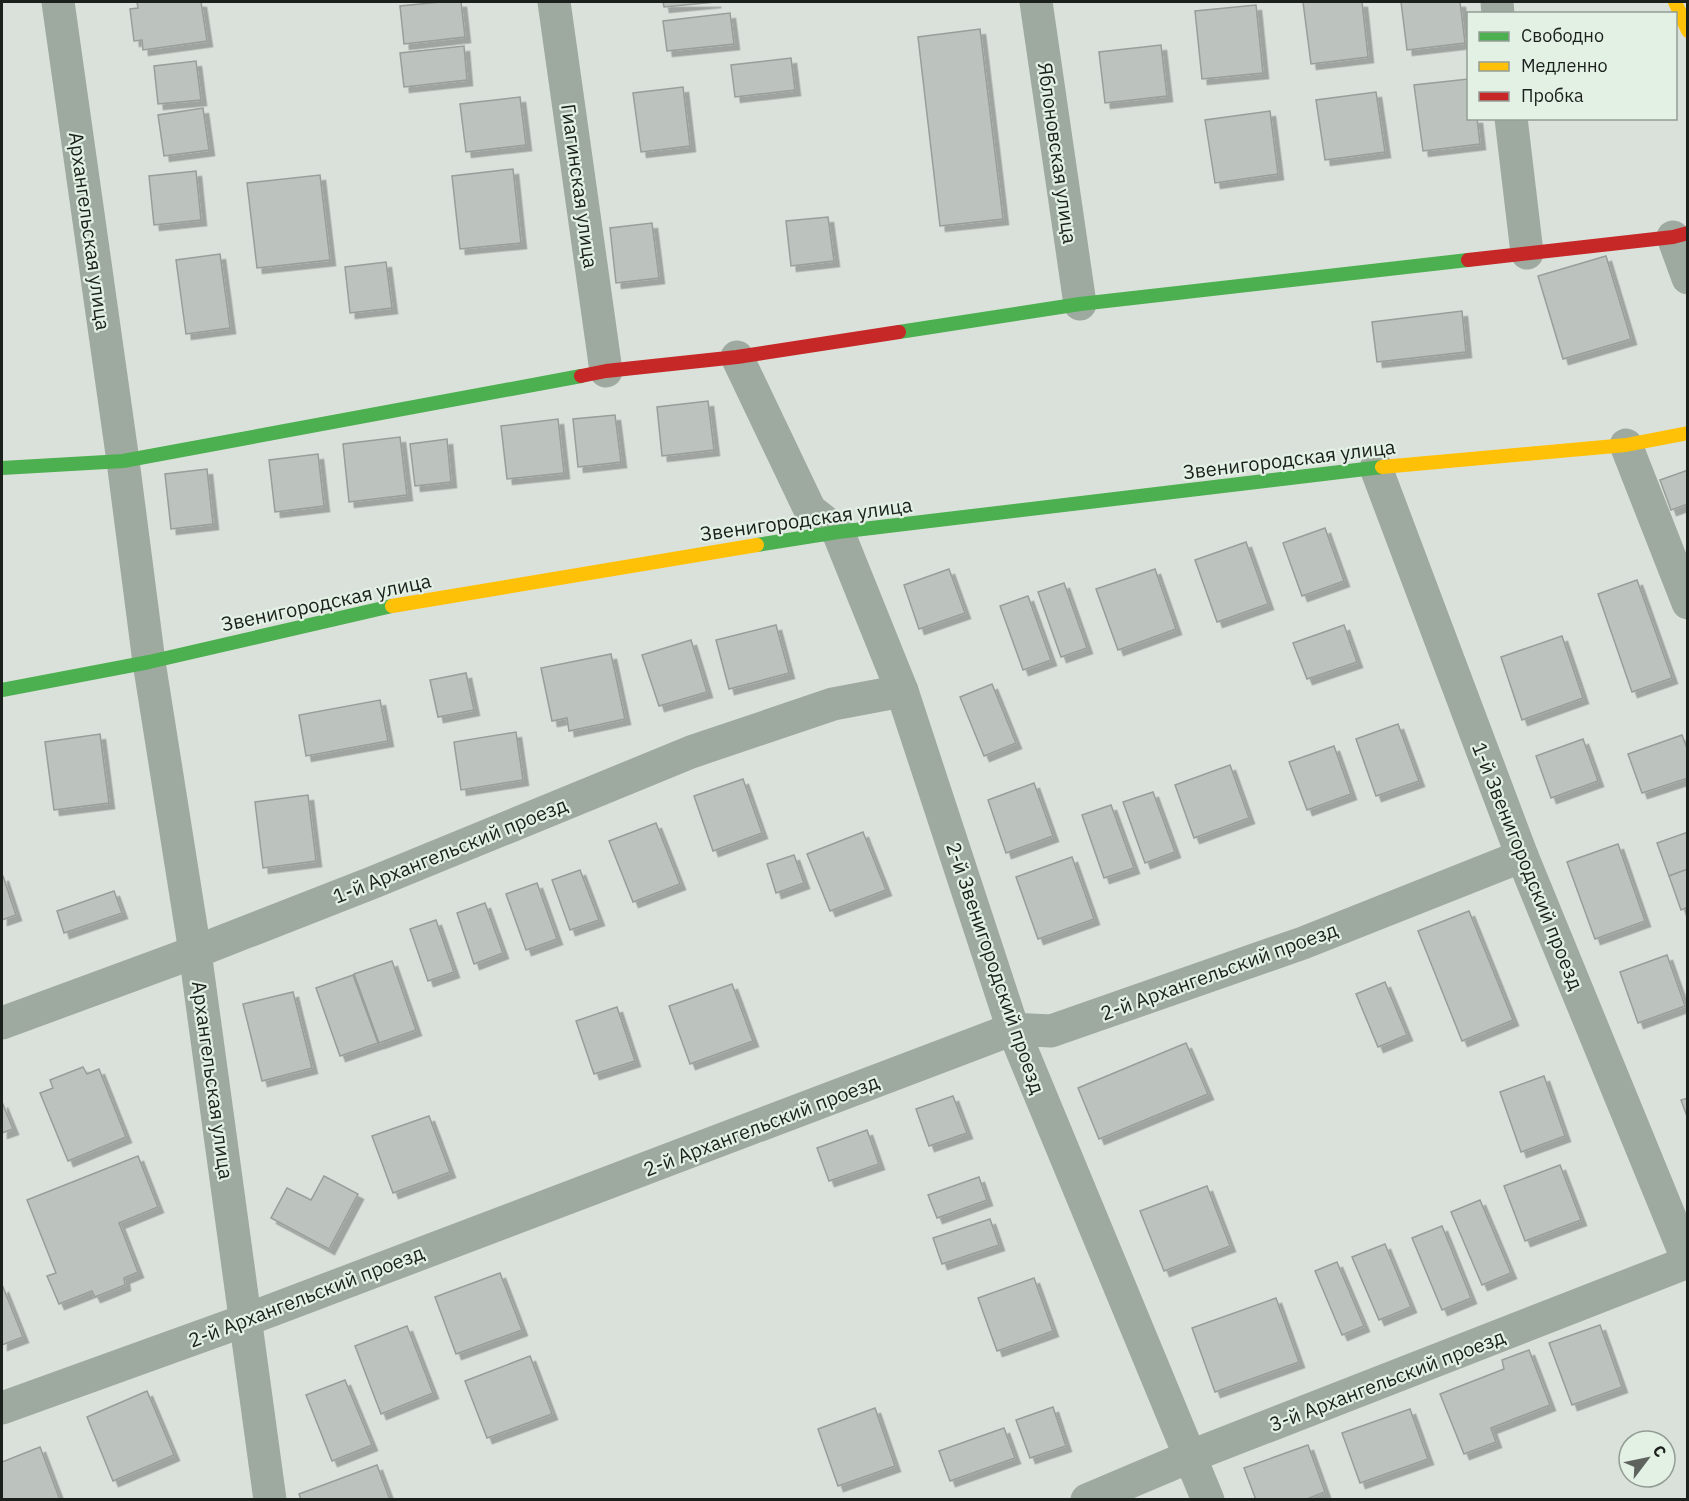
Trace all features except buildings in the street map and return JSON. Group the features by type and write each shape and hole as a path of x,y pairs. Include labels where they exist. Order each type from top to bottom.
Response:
{"street":[{"name":"Архангельская улица","path":"58,2 149,662 195,952 270,1500"},
{"name":"Гиагинская улица","path":"554,2 606,371"},
{"name":"Яблоновская улица","path":"1036,2 1080,304"},
{"path":"1675,2 1688,31"},
{"path":"1511,120 1527,253"},
{"path":"2,468 123,461 606,371 737,357 1080,304 1680,235 1688,278"},
{"path":"737,357 810,510 838,532"},
{"name":"Звенигородская улица","path":"2,690 149,662 414,601 838,532 1376,468 1626,445 1688,433"},
{"path":"1626,445 1688,603"},
{"name":"1-й Звенигородский проезд","path":"1376,468 1522,856 1688,1262"},
{"name":"2-й Звенигородский проезд","path":"838,532 902,691 1013,1029 1208,1500"},
{"name":"1-й Архангельский проезд","path":"2,1023 195,952 690,752 833,704 902,691"},
{"name":"2-й Архангельский проезд","path":"2,1408 246,1320 1013,1029 1051,1031 1302,943 1522,856"},
{"name":"3-й Архангельский проезд","path":"1087,1500 1191,1456 1688,1262"}],"traffic: fast":[{"path":"899,332 1080,304 1468,260"},
{"path":"2,468 123,461 581,376"},
{"path":"757,545 838,532 1382,467"},
{"path":"2,690 149,662 392,606"}],"traffic: slow":[{"path":"1675,2 1688,31"},
{"path":"1382,467 1626,445 1688,433"},
{"path":"392,606 757,545"}],"traffic: jam":[{"path":"1468,260 1673,237 1688,233"},
{"path":"581,376 606,371 737,357 899,332"}]}
